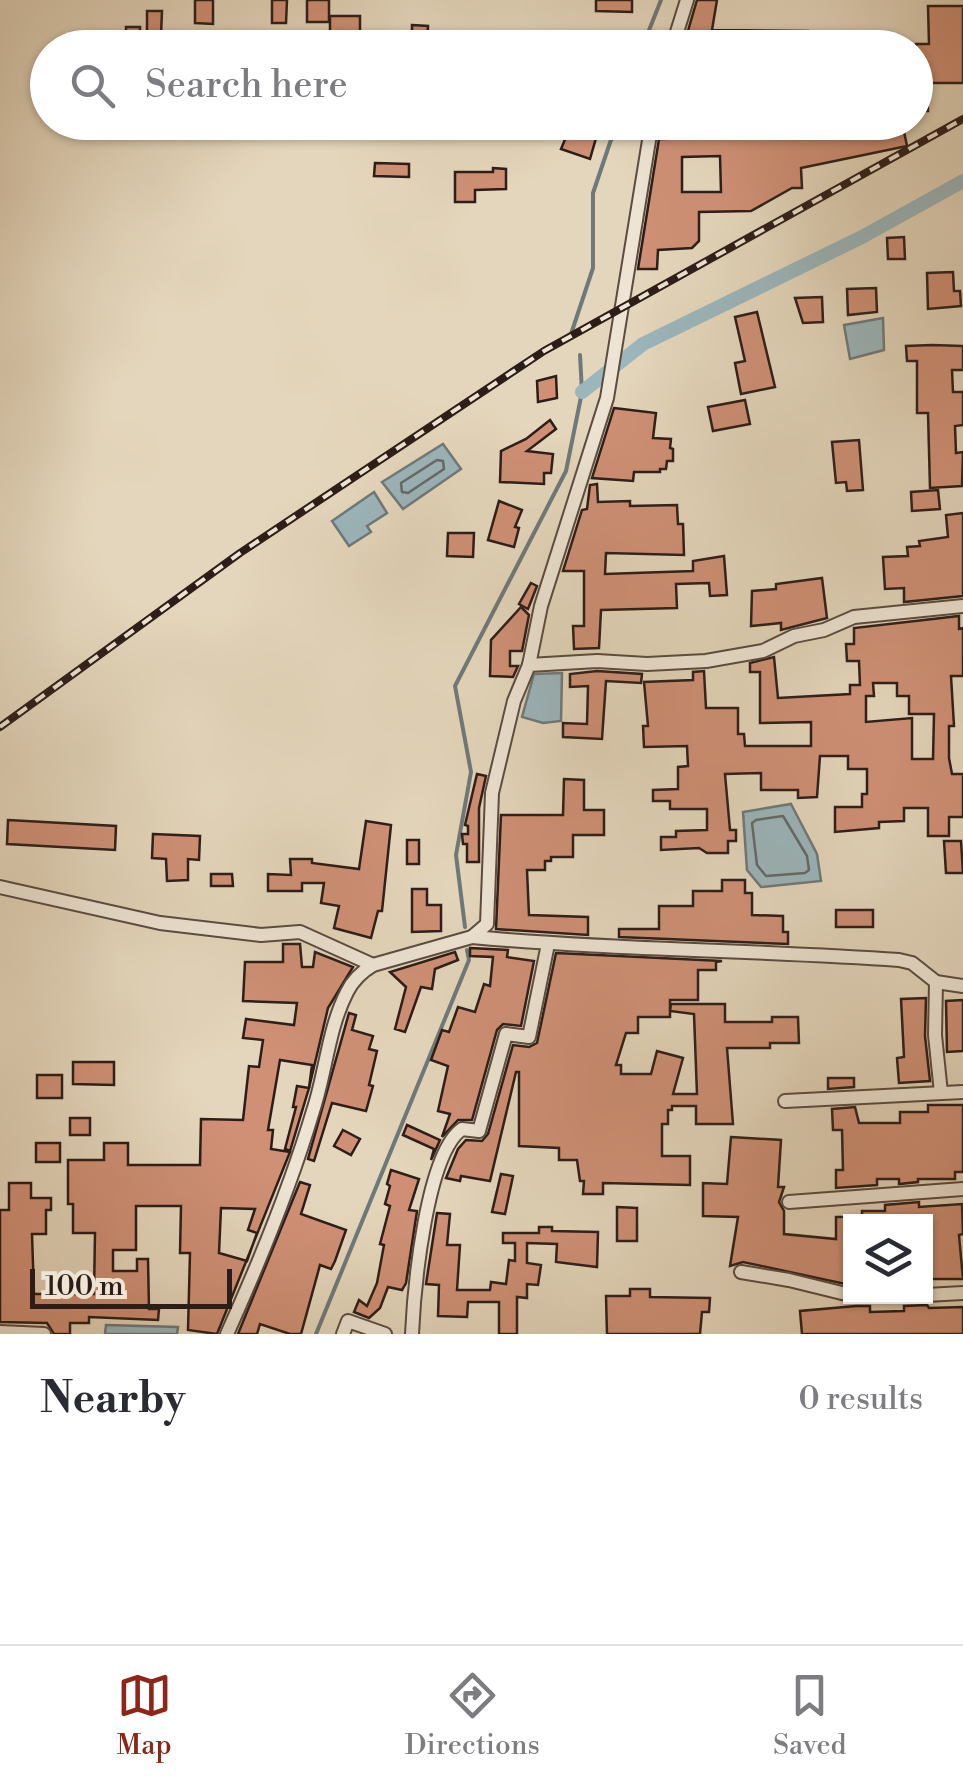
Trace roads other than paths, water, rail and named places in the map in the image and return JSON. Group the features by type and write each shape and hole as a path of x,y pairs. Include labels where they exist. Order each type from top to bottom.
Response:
{"street":[{"path":"678,30 687,0"},
{"path":"472,937 487,924 492,792 514,701 529,665 541,606 607,398 649,140"},
{"path":"529,665 706,661 763,650 854,618 963,606"},
{"path":"0,888 160,923 261,935 300,932 373,965"},
{"path":"227,1334 270,1240 314,1108 335,1022 348,990 359,974 373,965 472,937 900,960 912,963 936,982 963,986"},
{"path":"412,1334 414,1282 434,1180 453,1134 462,1129 478,1131 506,1034 529,1038 548,944"},
{"path":"936,982 934,1034 941,1093"},
{"path":"785,1101 963,1092"},
{"path":"789,1202 963,1189"},
{"path":"741,1272 843,1293"},
{"path":"933,1295 963,1293"},
{"path":"343,1334 348,1322 385,1334"},
{"path":"0,1332 44,1334"}],"water":[{"path":"883,318 884,350 850,359 844,325"},
{"path":"443,444 461,469 403,509 382,482"},
{"path":"374,492 387,513 367,526 371,532 349,546 332,521"},
{"path":"562,673 561,721 543,723 522,717 534,674"},
{"path":"791,804 817,854 821,881 761,887 747,870 743,812"},
{"path":"106,1325 178,1327 177,1334 105,1334"}],"waterway":[{"path":"649,30 661,0"},
{"path":"571,334 593,268 593,193 611,140"},
{"path":"582,392 643,344 862,237 963,181"},
{"path":"465,927 456,855 471,772 455,686 566,471 582,392 580,355"},
{"path":"316,1334 469,960 467,950"}],"railway":[{"path":"933,136 963,119"},
{"path":"0,727 240,553 544,351 925,140"}]}
